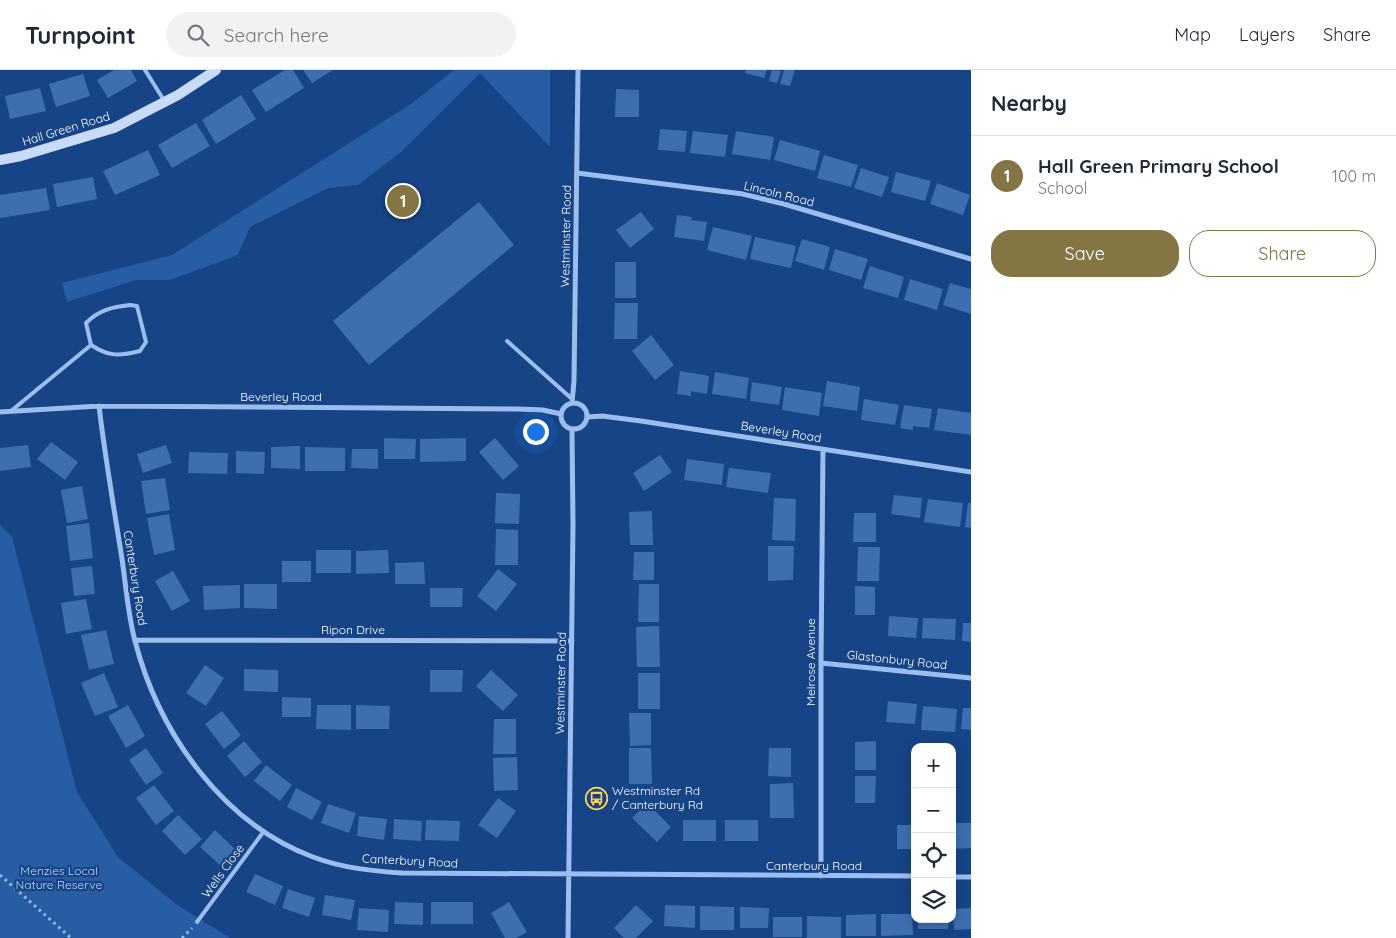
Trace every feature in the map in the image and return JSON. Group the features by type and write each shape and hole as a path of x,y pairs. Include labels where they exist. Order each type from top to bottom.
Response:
{"street":[{"name":"Hall Green Road","path":"0,160 21,156 114,128 164,102 215,70"},
{"name":"Westminster Road","path":"572,401 574,381 578,70"},
{"name":"Lincoln Road","path":"577,173 742,194 784,204 971,258"},
{"path":"572,401 583,406 587,411 588,417 582,427 572,429 564,424 561,414 572,401"},
{"name":"Beverley Road","path":"0,412 99,406 518,409 543,410 561,414"},
{"name":"Canterbury Road","path":"99,406 135,640 153,692 171,728 199,771 224,800 264,831 289,846 314,857 341,865 370,871 402,873 911,876"},
{"name":"Beverley Road","path":"588,417 602,416 971,472"},
{"name":"Westminster Road","path":"568,938 572,641 572,429"},
{"name":"Melrose Avenue","path":"821,876 823,449"},
{"name":"Ripon Drive","path":"135,640 572,641"},
{"name":"Glastonbury Road","path":"821,663 971,678"},
{"path":"956,877 971,877"}],"lane":[{"path":"145,70 164,102"},
{"path":"137,306 146,342 140,351 121,356 107,353 91,345 86,323 94,315 108,308 137,306"},
{"path":"507,341 572,401"},
{"path":"10,411 91,345"},
{"name":"Wells Close","path":"198,922 264,831"}],"path":[{"path":"0,875 71,938"}],"green space":[{"path":"454,70 550,70 550,147 480,73 402,151 358,185 328,188 250,227 238,255 170,280 136,280 67,302 62,283 172,255 411,104"},
{"name":"Menzies Local Nature Reserve","path":"0,525 12,537 77,792 118,857 176,904 230,938 0,938"}],"building":[{"path":"114,70 131,70 137,81 108,98 97,80"},
{"path":"285,70 293,70 304,88 266,112 252,90"},
{"path":"303,70 333,70 312,83"},
{"path":"746,70 767,70 764,78 745,73"},
{"path":"772,70 781,71 777,83 769,81"},
{"path":"784,70 795,70 790,86 780,84"},
{"path":"83,74 90,96 56,107 49,84"},
{"path":"40,88 46,111 10,119 5,96"},
{"path":"616,89 639,90 639,117 615,117"},
{"path":"241,95 256,119 216,144 202,120"},
{"path":"196,123 210,146 172,168 158,145"},
{"path":"660,129 687,131 685,152 658,150"},
{"path":"693,131 728,135 725,157 690,153"},
{"path":"736,131 774,137 770,160 732,154"},
{"path":"780,140 820,151 815,171 774,160"},
{"path":"148,150 160,175 115,195 103,171"},
{"path":"824,155 858,165 851,187 817,178"},
{"path":"861,168 889,177 882,197 854,188"},
{"path":"896,172 931,181 925,201 891,192"},
{"path":"93,177 97,199 57,207 53,184"},
{"path":"937,183 970,195 963,215 930,204"},
{"path":"46,188 50,210 0,218 0,195"},
{"path":"479,202 514,245 369,365 333,321"},
{"path":"641,212 654,229 630,248 616,230"},
{"path":"677,215 692,217 691,220 707,222 704,241 674,237"},
{"path":"713,227 752,236 746,260 707,250"},
{"path":"755,237 796,246 791,268 750,259"},
{"path":"802,239 830,247 824,270 795,261"},
{"path":"835,249 868,259 861,280 829,270"},
{"path":"615,262 636,262 636,298 615,298"},
{"path":"870,266 904,277 898,298 863,288"},
{"path":"910,279 943,289 937,310 904,300"},
{"path":"950,283 971,289 971,314 943,305"},
{"path":"615,303 638,303 637,339 614,339"},
{"path":"651,335 674,365 655,380 632,351"},
{"path":"680,371 709,376 707,394 691,391 691,396 677,394"},
{"path":"715,372 749,378 746,399 712,394"},
{"path":"827,381 860,387 857,411 823,406"},
{"path":"752,382 782,387 779,405 750,401"},
{"path":"785,387 822,393 819,416 782,410"},
{"path":"864,399 899,405 895,425 861,420"},
{"path":"904,405 932,409 929,428 913,426 913,430 900,428"},
{"path":"938,408 971,413 971,435 934,430"},
{"path":"384,438 416,439 415,459 384,459"},
{"path":"466,438 466,461 420,462 420,439"},
{"path":"495,438 519,466 503,480 479,452"},
{"path":"51,442 78,462 65,480 37,459"},
{"path":"28,445 31,467 0,471 0,448"},
{"path":"166,445 172,463 143,473 137,454"},
{"path":"300,446 300,469 271,468 271,447"},
{"path":"305,447 345,448 345,471 305,471"},
{"path":"352,449 378,449 378,469 351,468"},
{"path":"236,451 265,452 264,474 236,473"},
{"path":"189,452 228,453 227,474 188,473"},
{"path":"660,455 672,472 644,491 633,473"},
{"path":"687,459 724,464 722,485 684,480"},
{"path":"729,468 771,473 768,493 726,487"},
{"path":"165,478 170,510 146,514 141,481"},
{"path":"82,486 88,519 67,523 61,490"},
{"path":"496,493 520,494 519,524 495,523"},
{"path":"894,495 922,498 920,518 891,514"},
{"path":"774,498 796,499 795,541 772,540"},
{"path":"928,499 963,503 960,527 924,522"},
{"path":"968,503 971,503 971,528 965,527"},
{"path":"652,511 653,545 630,545 629,512"},
{"path":"854,513 876,513 876,542 853,542"},
{"path":"169,514 175,550 154,555 147,518"},
{"path":"89,523 93,558 70,561 66,526"},
{"path":"496,529 518,530 518,565 495,565"},
{"path":"768,546 794,546 793,580 768,581"},
{"path":"858,547 880,547 879,581 857,581"},
{"path":"316,550 351,550 351,573 316,573"},
{"path":"388,550 389,573 356,574 356,551"},
{"path":"634,552 654,552 654,580 633,580"},
{"path":"282,561 311,561 311,582 282,582"},
{"path":"424,562 425,584 395,584 395,563"},
{"path":"92,566 95,594 74,596 71,568"},
{"path":"498,569 517,584 496,611 477,596"},
{"path":"173,571 190,601 172,611 155,581"},
{"path":"244,584 277,584 277,609 244,608"},
{"path":"639,584 659,584 659,622 638,622"},
{"path":"240,585 240,608 204,610 203,586"},
{"path":"855,586 875,587 875,615 855,615"},
{"path":"430,588 463,588 462,607 430,607"},
{"path":"86,599 92,629 66,634 61,603"},
{"path":"889,616 918,618 916,638 888,636"},
{"path":"923,618 956,619 955,640 922,638"},
{"path":"963,623 971,623 971,642 962,641"},
{"path":"659,626 660,667 637,667 636,627"},
{"path":"106,630 114,664 89,670 81,635"},
{"path":"205,665 224,678 206,706 186,693"},
{"path":"244,669 278,670 278,692 244,691"},
{"path":"430,670 463,670 462,692 430,692"},
{"path":"491,670 518,695 503,711 476,686"},
{"path":"104,673 118,707 95,716 81,683"},
{"path":"638,673 660,673 660,709 638,709"},
{"path":"282,697 311,698 311,717 282,717"},
{"path":"888,701 917,704 915,724 886,722"},
{"path":"128,705 145,736 126,748 108,716"},
{"path":"317,705 351,705 351,730 316,729"},
{"path":"356,705 390,706 389,729 356,729"},
{"path":"923,706 957,709 955,732 921,730"},
{"path":"963,708 971,708 971,730 961,729"},
{"path":"222,711 241,735 224,749 205,724"},
{"path":"629,713 651,713 651,745 630,746"},
{"path":"494,719 516,719 516,754 493,754"},
{"path":"244,741 262,762 245,777 227,756"},
{"path":"876,741 876,770 855,770 855,742"},
{"path":"146,748 163,773 146,785 129,760"},
{"path":"629,748 651,748 652,784 629,784"},
{"path":"769,748 791,748 791,777 768,776"},
{"path":"517,757 518,790 494,791 493,758"},
{"path":"266,765 292,785 280,801 254,781"},
{"path":"855,776 876,776 875,803 855,803"},
{"path":"793,783 794,818 770,818 770,784"},
{"path":"154,785 174,811 156,825 136,798"},
{"path":"296,788 322,802 312,820 287,807"},
{"path":"498,798 516,811 497,838 478,825"},
{"path":"647,803 671,827 657,842 632,818"},
{"path":"328,804 356,813 349,833 321,823"},
{"path":"178,815 202,839 185,855 162,831"},
{"path":"359,816 387,819 384,840 357,836"},
{"path":"394,819 422,821 421,841 393,839"},
{"path":"426,820 460,821 459,841 425,840"},
{"path":"683,820 716,820 716,841 683,841"},
{"path":"725,820 758,820 758,841 725,841"},
{"path":"956,823 971,823 971,848 956,849"},
{"path":"897,825 911,825 911,849 897,849"},
{"path":"215,830 237,851 222,867 200,847"},
{"path":"255,874 283,886 275,905 246,892"},
{"path":"288,889 315,898 309,917 282,908"},
{"path":"325,895 355,900 351,920 322,915"},
{"path":"395,902 423,903 423,925 394,924"},
{"path":"431,902 473,902 473,924 431,924"},
{"path":"509,902 527,932 516,938 505,938 491,913"},
{"path":"636,905 653,921 636,938 624,938 614,928"},
{"path":"665,905 695,906 695,928 664,926"},
{"path":"700,906 734,907 734,930 700,930"},
{"path":"740,907 769,908 768,928 740,928"},
{"path":"359,908 389,910 388,932 357,930"},
{"path":"971,908 971,929 954,930 956,909"},
{"path":"876,914 876,936 846,936 846,915"},
{"path":"881,914 911,914 913,935 881,936"},
{"path":"807,916 841,917 841,938 807,938"},
{"path":"773,917 802,917 802,937 773,937"},
{"path":"918,923 949,923 948,929 918,929"}],"place":[{"name":"Hall Green Primary School","path":"403,201"},
{"name":"Westminster Rd / Canterbury Rd","path":"596,798"}]}
